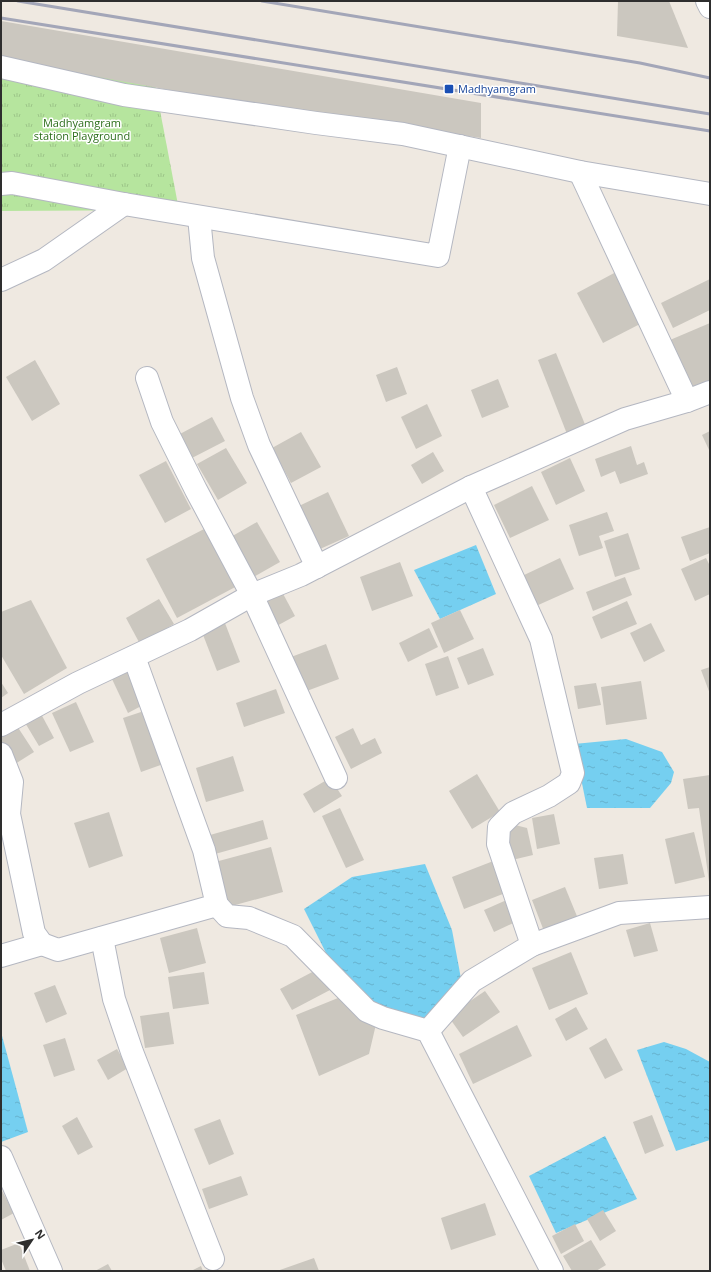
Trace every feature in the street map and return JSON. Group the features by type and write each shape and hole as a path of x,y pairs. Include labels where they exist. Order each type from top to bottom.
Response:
{"street":[{"path":"707,1 710,7"},
{"path":"1,67 124,95 403,134 580,172 710,194"},
{"path":"1,184 12,184 199,217 438,256 460,146"},
{"path":"580,172 687,401"},
{"path":"1,280 44,260 124,204"},
{"path":"199,217 203,258 242,398 259,445 317,567"},
{"path":"147,378 162,422 196,490 252,595 336,778"},
{"path":"1,725 78,683 190,630 252,595 301,575 471,487 625,419 687,401 710,392"},
{"path":"471,487 541,639 573,773 569,783 549,796 513,813 499,827 498,844 532,945"},
{"path":"134,657 204,850 217,905 227,916 249,918 293,936 367,1011 383,1018 428,1031 552,1271"},
{"path":"1,754 12,782 9,814 34,933 42,944 58,950 217,905"},
{"path":"428,1031 472,981 532,945 619,913 710,907"},
{"path":"102,938 114,999 132,1052 213,1259"},
{"path":"1,956 42,944"},
{"path":"1,1156 51,1271"}],"green space":[{"name":"Madhyamgram station Playground","path":"1,30 150,58 179,210 1,211"}],"water":[{"path":"476,545 496,594 440,619 414,570"},
{"path":"626,739 662,752 674,772 671,783 650,808 587,808 574,744"},
{"path":"425,864 452,930 462,984 440,1016 400,1024 367,1003 330,961 304,909 352,877"},
{"path":"1,1032 28,1132 1,1142"},
{"path":"664,1042 686,1049 710,1062 710,1140 676,1151 637,1050"},
{"path":"605,1136 637,1199 556,1233 529,1176"}],"building":[{"path":"618,1 669,1 688,48 617,36"},
{"name":"Madhyamgram","path":"1,21 481,103 481,138 402,126 316,117 1,59"},
{"path":"616,272 642,323 603,343 577,293"},
{"path":"710,279 710,310 673,328 661,303"},
{"path":"710,323 710,390 695,396 670,340"},
{"path":"556,353 586,427 567,434 538,360"},
{"path":"35,360 60,404 32,421 6,377"},
{"path":"397,367 407,394 386,402 376,375"},
{"path":"498,379 509,407 482,418 471,390"},
{"path":"427,404 442,436 416,449 401,417"},
{"path":"212,417 225,441 190,459 178,435"},
{"path":"710,431 710,452 702,435"},
{"path":"301,432 321,467 291,483 272,448"},
{"path":"631,446 637,465 644,462 648,474 620,484 615,471 601,477 595,459"},
{"path":"226,448 247,483 218,500 197,464"},
{"path":"433,452 444,471 422,484 411,465"},
{"path":"570,458 585,491 556,505 541,472"},
{"path":"166,461 191,509 165,523 139,475"},
{"path":"532,486 549,520 510,538 494,505"},
{"path":"328,492 349,536 320,549 299,506"},
{"path":"607,512 614,531 599,536 603,548 579,556 569,525"},
{"path":"257,522 280,562 252,578 229,538"},
{"path":"208,527 239,585 177,618 146,559"},
{"path":"710,527 710,553 690,561 681,537"},
{"path":"628,533 640,569 615,577 604,541"},
{"path":"560,558 574,589 536,606 522,576"},
{"path":"706,558 710,566 710,594 695,601 681,569"},
{"path":"400,562 413,596 372,611 360,577"},
{"path":"625,577 632,595 593,611 586,592"},
{"path":"281,590 295,616 273,628 259,602"},
{"path":"159,599 174,624 140,644 126,618"},
{"path":"31,600 67,668 24,694 1,655 1,612"},
{"path":"627,601 637,624 601,639 592,617"},
{"path":"460,610 474,639 444,653 431,623"},
{"path":"223,618 240,662 217,671 200,627"},
{"path":"651,623 665,651 644,662 630,633"},
{"path":"429,628 438,647 408,662 399,643"},
{"path":"326,644 339,679 304,692 291,657"},
{"path":"483,648 494,675 468,685 457,658"},
{"path":"448,656 459,688 436,696 425,664"},
{"path":"710,667 710,694 701,670"},
{"path":"129,670 145,704 128,713 112,679"},
{"path":"641,681 647,719 606,725 601,687"},
{"path":"1,682 8,693 1,698"},
{"path":"596,683 601,705 578,709 574,686"},
{"path":"276,689 285,713 244,727 236,703"},
{"path":"76,702 94,742 70,752 52,713"},
{"path":"150,709 169,762 141,772 123,718"},
{"path":"40,712 54,738 39,746 24,721"},
{"path":"17,726 34,752 15,764 1,741 1,736"},
{"path":"353,728 361,745 375,738 382,753 351,769 335,737"},
{"path":"233,756 244,791 206,802 196,768"},
{"path":"477,774 500,812 472,829 449,791"},
{"path":"710,775 709,882 699,808 688,809 683,779"},
{"path":"330,778 342,796 314,813 303,794"},
{"path":"340,808 364,860 346,868 322,816"},
{"path":"109,812 123,856 89,868 74,823"},
{"path":"554,814 560,844 537,849 532,818"},
{"path":"263,820 268,839 215,854 210,835"},
{"path":"511,824 527,828 533,855 512,860 506,832"},
{"path":"694,832 705,877 675,884 665,839"},
{"path":"271,847 283,892 228,907 215,862"},
{"path":"623,854 628,884 599,889 594,858"},
{"path":"496,860 508,892 464,909 452,877"},
{"path":"565,887 581,926 547,939 532,900"},
{"path":"511,898 520,920 494,932 484,910"},
{"path":"650,923 658,951 634,957 626,930"},
{"path":"197,928 206,963 169,973 160,938"},
{"path":"571,952 588,994 549,1010 532,968"},
{"path":"318,969 330,990 292,1010 280,989"},
{"path":"204,972 209,1004 173,1009 168,977"},
{"path":"55,985 67,1014 46,1023 34,993"},
{"path":"485,991 500,1012 463,1037 448,1016"},
{"path":"338,998 354,1014 377,1020 369,1054 319,1076 296,1015"},
{"path":"576,1007 588,1029 566,1041 555,1019"},
{"path":"169,1012 174,1044 145,1048 140,1016"},
{"path":"517,1025 532,1056 473,1084 459,1054"},
{"path":"65,1038 75,1070 54,1077 43,1045"},
{"path":"606,1038 623,1070 605,1079 589,1048"},
{"path":"117,1049 128,1068 108,1080 97,1060"},
{"path":"652,1115 664,1146 645,1154 633,1122"},
{"path":"77,1117 93,1147 78,1155 62,1126"},
{"path":"220,1119 234,1154 209,1165 194,1129"},
{"path":"241,1176 248,1195 209,1209 202,1189"},
{"path":"1,1189 14,1213 1,1220"},
{"path":"485,1203 496,1235 451,1250 441,1218"},
{"path":"603,1210 616,1231 600,1241 587,1219"},
{"path":"575,1224 584,1241 561,1254 552,1236"},
{"path":"591,1240 606,1265 596,1271 572,1271 563,1256"},
{"path":"19,1243 30,1271 6,1271 1,1259 1,1250"},
{"path":"314,1258 319,1271 277,1271"},
{"path":"108,1264 112,1271 95,1271"},
{"path":"201,1266 203,1271 191,1271"}],"railway":[{"path":"18,1 710,114"},
{"path":"262,1 640,63 710,78"},
{"path":"1,18 710,131"}],"place":[{"name":"Madhyamgram","path":"449,89"}]}
